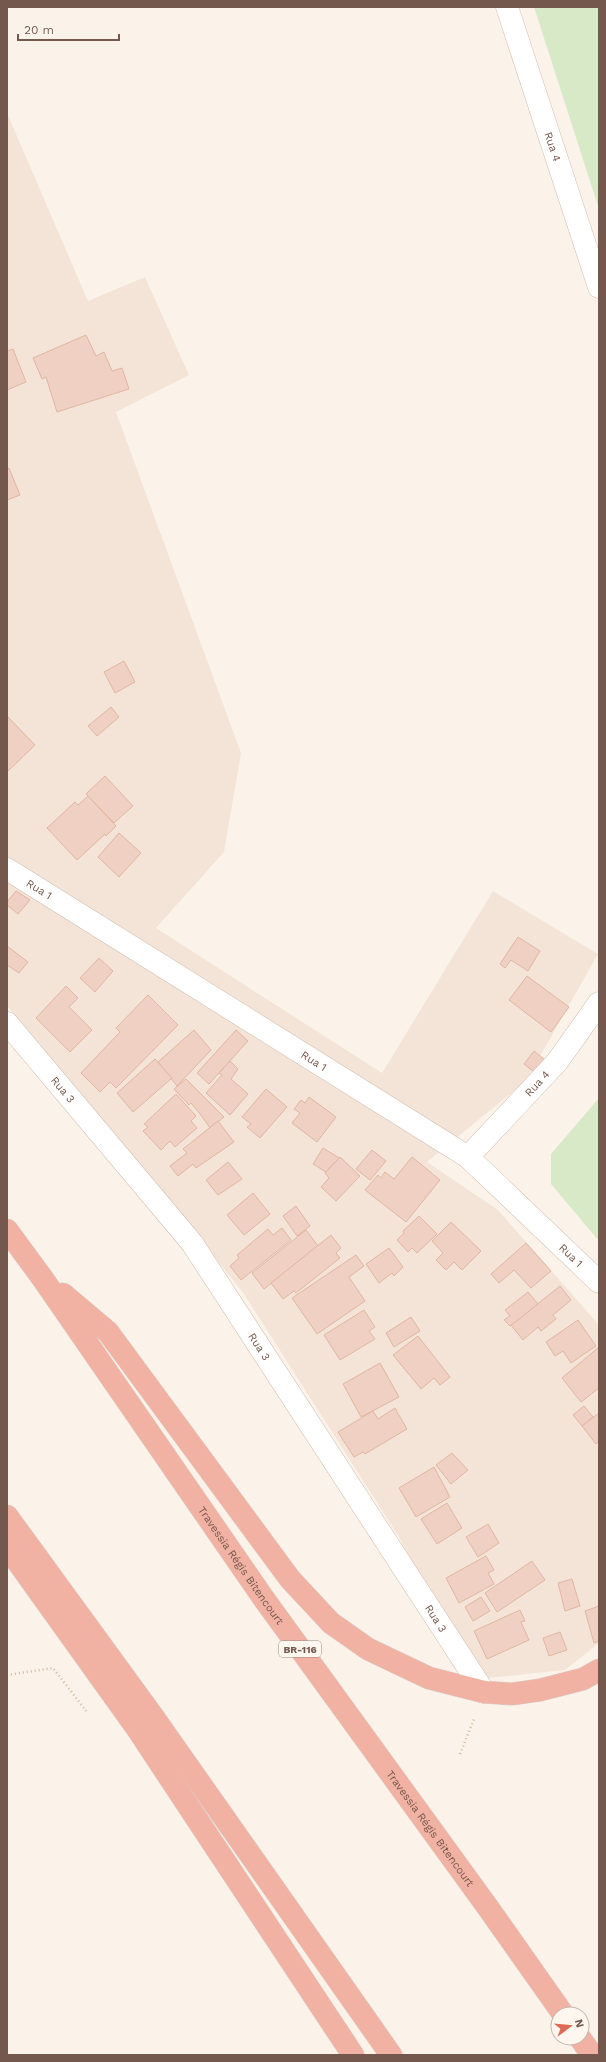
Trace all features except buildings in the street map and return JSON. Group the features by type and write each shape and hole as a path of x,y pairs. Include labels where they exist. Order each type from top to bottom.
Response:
{"highway":[{"name":"Travessia Régis Bitencourt","path":"7,1230 43,1278 264,1599 489,1909 557,2006"},
{"path":"43,1278 108,1332 290,1579 331,1623 368,1649 428,1678 484,1692 512,1694 540,1690 584,1679 599,1670"},
{"path":"7,1516 147,1708 391,2055"},
{"path":"7,1547 136,1727 352,2055"},
{"path":"586,2046 592,2055"}],"street":[{"name":"Rua 4","path":"507,7 599,287"},
{"name":"Rua 1","path":"7,869 468,1157 599,1282"},
{"name":"Rua 4","path":"468,1157 557,1062 599,1003"},
{"name":"Rua 3","path":"7,1023 192,1243 484,1692"}],"path":[{"path":"460,1754 484,1692"}],"shaded area":[{"path":"7,113 88,301 145,277 189,375 116,412 241,753 224,852 156,928 382,1073 493,891 598,954 526,1081 427,1162 498,1210 599,1325 599,1643 565,1670 488,1678 450,1634 399,1537 242,1291 7,1006"}],"green space":[{"path":"534,7 599,7 599,209"},
{"path":"599,1098 599,1241 551,1184 551,1154"}]}
